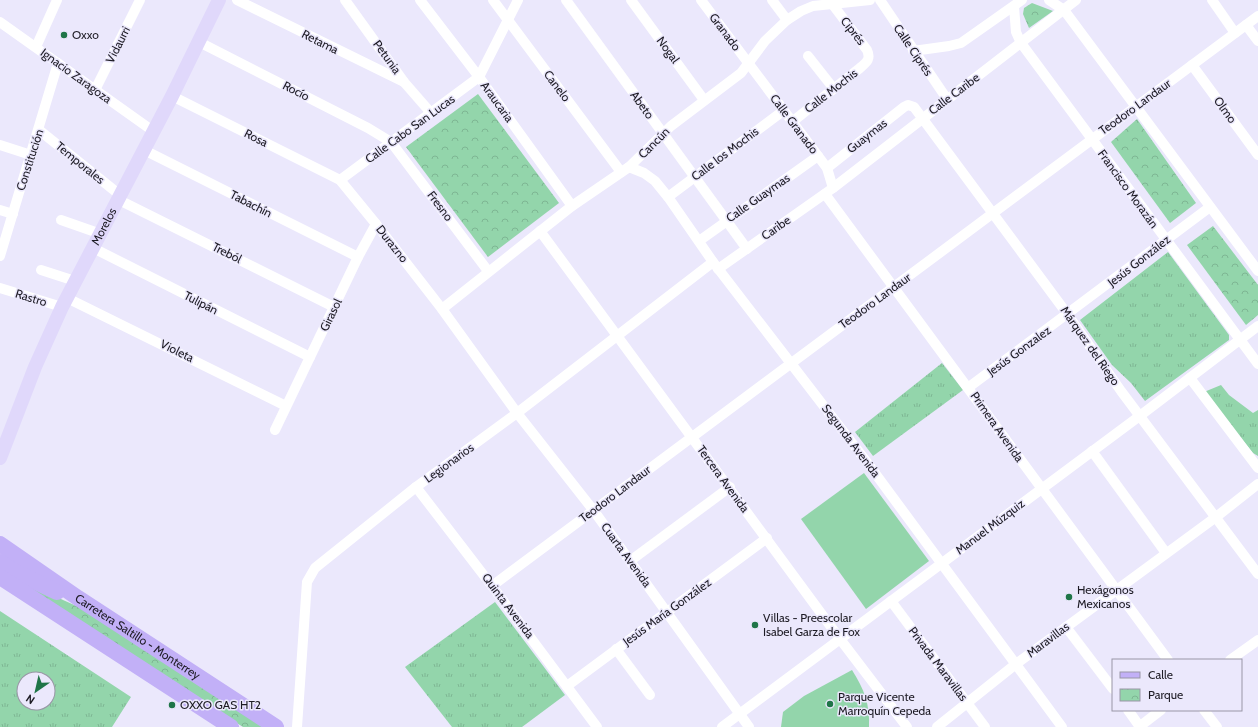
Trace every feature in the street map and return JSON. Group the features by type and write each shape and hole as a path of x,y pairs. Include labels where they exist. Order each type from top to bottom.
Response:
{"main road":[{"name":"Carretera Saltillo - Monterrey","path":"3,552 45,588 78,598 276,727"},
{"name":"Carretera Saltillo - Monterrey","path":"0,577 231,727"}],"street":[{"path":"36,47 57,0"},
{"name":"Vidaurri","path":"95,90 140,0"},
{"name":"Morelos","path":"0,458 41,354 64,303 172,96 219,0"},
{"name":"Retama","path":"237,0 404,82"},
{"name":"Petunia","path":"345,0 404,82 431,113"},
{"name":"Araucaria","path":"420,0 480,78 572,206"},
{"name":"Canelo","path":"493,0 625,169"},
{"path":"480,78 518,0"},
{"name":"Abeto","path":"566,0 725,221 747,249"},
{"name":"Nogal","path":"631,0 704,100"},
{"name":"Granado","path":"702,0 749,64"},
{"path":"772,0 787,20"},
{"name":"Cancún","path":"442,309 488,270 572,206 625,169 670,126 741,73 765,41 787,20 813,6 870,0"},
{"name":"Calle Ciprés","path":"880,0 913,51 947,99"},
{"path":"913,51 950,46 961,42 1014,7 1022,0"},
{"path":"1049,0 1064,10 1258,272"},
{"name":"Calle Caribe","path":"829,191 1076,0"},
{"path":"1212,0 1235,33"},
{"name":"Ciprés","path":"833,4 867,50 869,59"},
{"name":"Francisco Morazán","path":"1014,7 1016,32 1021,43 1258,364"},
{"name":"Teodoro Landaur","path":"492,586 1092,138 1258,16"},
{"name":"Ignacio Zaragoza","path":"0,22 153,131"},
{"path":"1246,25 1258,41"},
{"name":"Rocío","path":"198,42 368,128 391,142"},
{"path":"808,56 834,88"},
{"name":"Calle Mochis","path":"792,122 869,59"},
{"name":"Constitución","path":"0,256 58,63"},
{"name":"Calle Granado","path":"749,64 783,111 828,168 829,191"},
{"name":"Olmo","path":"1192,65 1258,155"},
{"name":"Calle Cabo San Lucas","path":"340,180 480,78"},
{"name":"Rosa","path":"172,96 340,180"},
{"name":"Márquez del Riego","path":"908,105 914,107 1068,315 1121,391 1141,415 1258,574"},
{"name":"Guaymas","path":"828,168 908,105"},
{"name":"Calle los Mochis","path":"668,197 783,111"},
{"name":"Temporales","path":"39,130 120,197"},
{"name":"Fresno","path":"391,142 488,270"},
{"path":"0,145 31,155"},
{"name":"Tabachín","path":"144,150 358,257"},
{"name":"Calle Guaymas","path":"699,241 818,156"},
{"name":"Segunda Avenida","path":"625,169 644,173 655,181 668,197 716,265 869,465 1062,727"},
{"name":"Durazno","path":"340,180 442,309"},
{"name":"Caribe","path":"716,265 747,249 829,191"},
{"name":"Primera Avenida","path":"829,191 893,288 969,387 1041,489 1167,659"},
{"name":"Treból","path":"120,197 334,307"},
{"name":"Jesús González","path":"1068,315 1210,207"},
{"path":"0,210 13,214"},
{"path":"61,220 101,234"},
{"name":"Girasol","path":"275,430 358,257 376,224"},
{"name":"Tercera Avenida","path":"540,231 617,337 730,487 840,639 908,727"},
{"name":"Tulipán","path":"93,248 310,357"},
{"name":"Legionarios","path":"297,727 307,582 310,574 320,562 416,487 716,265"},
{"path":"41,270 75,281"},
{"name":"Rastro","path":"0,288 64,303"},
{"name":"Violeta","path":"64,303 286,406"},
{"name":"Cuarta Avenida","path":"442,309 517,413 594,511 750,727"},
{"name":"Jesús Gonzalez","path":"969,387 1068,315"},
{"name":"Manuel Múzquiz","path":"722,727 1258,326"},
{"path":"1190,378 1258,468"},
{"path":"1092,451 1166,553"},
{"name":"Maravillas","path":"937,727 1016,664 1116,589 1216,517 1258,484"},
{"name":"Quinta Avenida","path":"416,487 597,727"},
{"path":"630,561 730,487"},
{"path":"0,536 3,552"},
{"name":"Jesús María González","path":"567,686 767,538"},
{"name":"Privada Maravillas","path":"891,601 985,727"},
{"path":"1066,627 1112,688"},
{"path":"1231,659 1258,640"},
{"path":"616,649 650,695"},
{"path":"1129,711 1140,727 1161,711"},
{"path":"1205,711 1216,727"}],"green space":[{"path":"1032,3 1053,11 1029,28 1023,14 1024,8"},
{"path":"478,94 559,203 488,257 406,147"},
{"path":"1137,119 1196,203 1170,223 1111,142"},
{"path":"1213,226 1258,285 1258,315 1246,325 1187,245"},
{"path":"1168,252 1229,335 1229,340 1145,401 1131,383 1112,365 1080,320"},
{"path":"942,363 963,390 873,456 855,432"},
{"path":"1221,385 1229,395 1253,413 1258,410 1258,456 1253,453 1204,392"},
{"path":"864,473 929,561 866,609 801,519"},
{"path":"0,572 81,608 266,727 243,727"},
{"path":"495,602 565,695 522,727 452,727 405,667"},
{"path":"0,611 131,697 112,727 0,727"},
{"name":"Parque Vicente Marroquín Cepeda","path":"852,670 865,697 869,727 781,727 783,712 804,696"}],"place":[{"name":"Oxxo","path":"64,35"},
{"name":"Hexágonos Mexicanos","path":"1069,597"},
{"name":"Villas - Preescolar Isabel Garza de Fox","path":"755,625"},
{"name":"Parque Vicente Marroquín Cepeda","path":"830,704"},
{"name":"OXXO GAS HT2","path":"172,705"}]}
